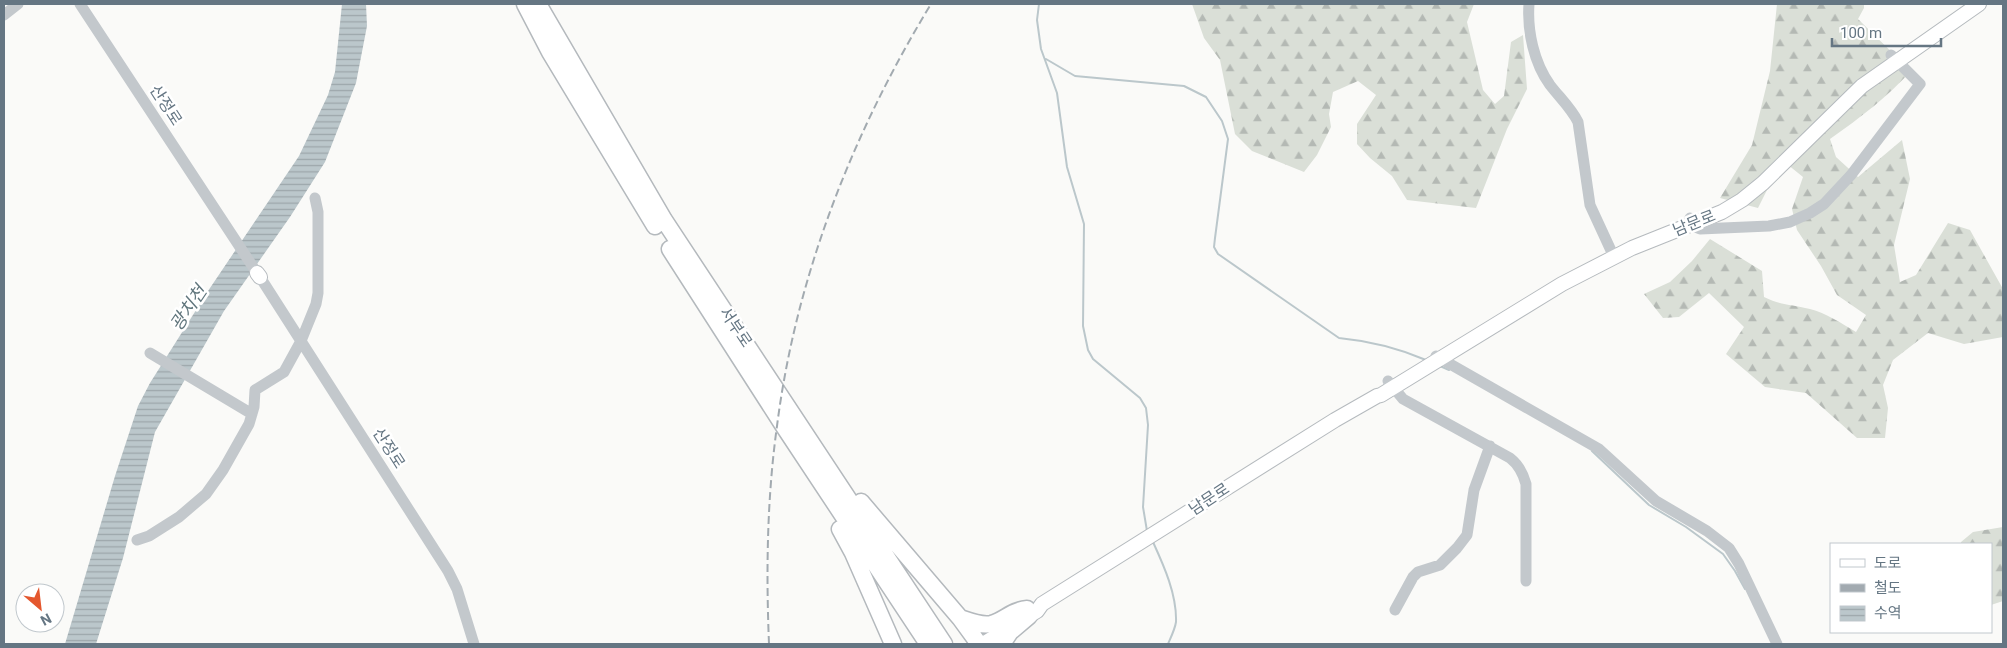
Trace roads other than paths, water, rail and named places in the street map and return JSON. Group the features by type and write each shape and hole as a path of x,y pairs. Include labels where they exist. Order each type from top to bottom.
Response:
{"highway":[{"path":"520,4 553,45"},
{"name":"서부로","path":"525,4 553,45 632,190 937,642"},
{"name":"서부로","path":"539,4 553,45"},
{"path":"791,424 960,618 975,643"},
{"path":"791,424 854,553 893,644"},
{"path":"960,618 982,625 992,624 1018,610 1032,610"},
{"path":"1002,644 1010,632 1032,610"}],"main road":[{"name":"남문로","path":"975,643 1032,610 1377,396 1381,396 1391,384 1433,361 1557,280 1653,231 1691,221 1730,201 1756,182 1847,93 1970,4"},
{"name":"남문로","path":"1894,58 1979,4"}],"street":[{"path":"4,15 18,4"},
{"name":"산정로","path":"80,4 301,341 448,570 457,589 474,644"},
{"path":"1529,4 1530,22 1538,63 1551,86 1572,111 1578,122 1590,205 1612,253"},
{"path":"1691,221 1700,229 1770,226 1799,218 1824,204 1851,175 1920,84 1894,58"},
{"path":"137,540 149,536 179,517 206,494 223,470 249,424 255,390 284,372 301,341 318,293 318,212 315,198"},
{"path":"152,354 252,414"},
{"path":"1433,361 1599,449 1656,501 1707,531 1729,548 1739,564 1777,644"},
{"path":"1391,384 1403,399 1510,458 1523,473 1526,484 1526,581"},
{"path":"1395,610 1413,577 1418,572 1440,565 1467,535 1474,490 1490,446"}],"water":[{"path":"342,4 366,4 367,26 356,83 325,162 290,217 224,311 155,432 123,558 96,644 65,644 138,406 150,383 210,288 299,156 328,95 335,72"}],"waterway":[{"path":"1039,4 1037,20 1041,49 1057,93 1067,167 1084,224 1083,326 1088,350 1093,359 1140,398 1146,408 1148,425 1143,507 1147,531"},
{"path":"1046,59 1075,76 1184,86 1206,97 1222,121 1228,139 1214,247 1218,254 1339,338 1384,346 1426,360"},
{"path":"1440,366 1449,370"},
{"path":"1592,451 1649,505 1686,527 1723,554 1745,589"},
{"path":"1153,542 1172,591 1176,612 1176,622 1168,644"}],"railway":[{"path":"769,644 768,562 771,480 786,370 798,315 832,207 853,154 877,103 931,4"}],"water label":[{"name":"광치천","path":"188,308"}]}
